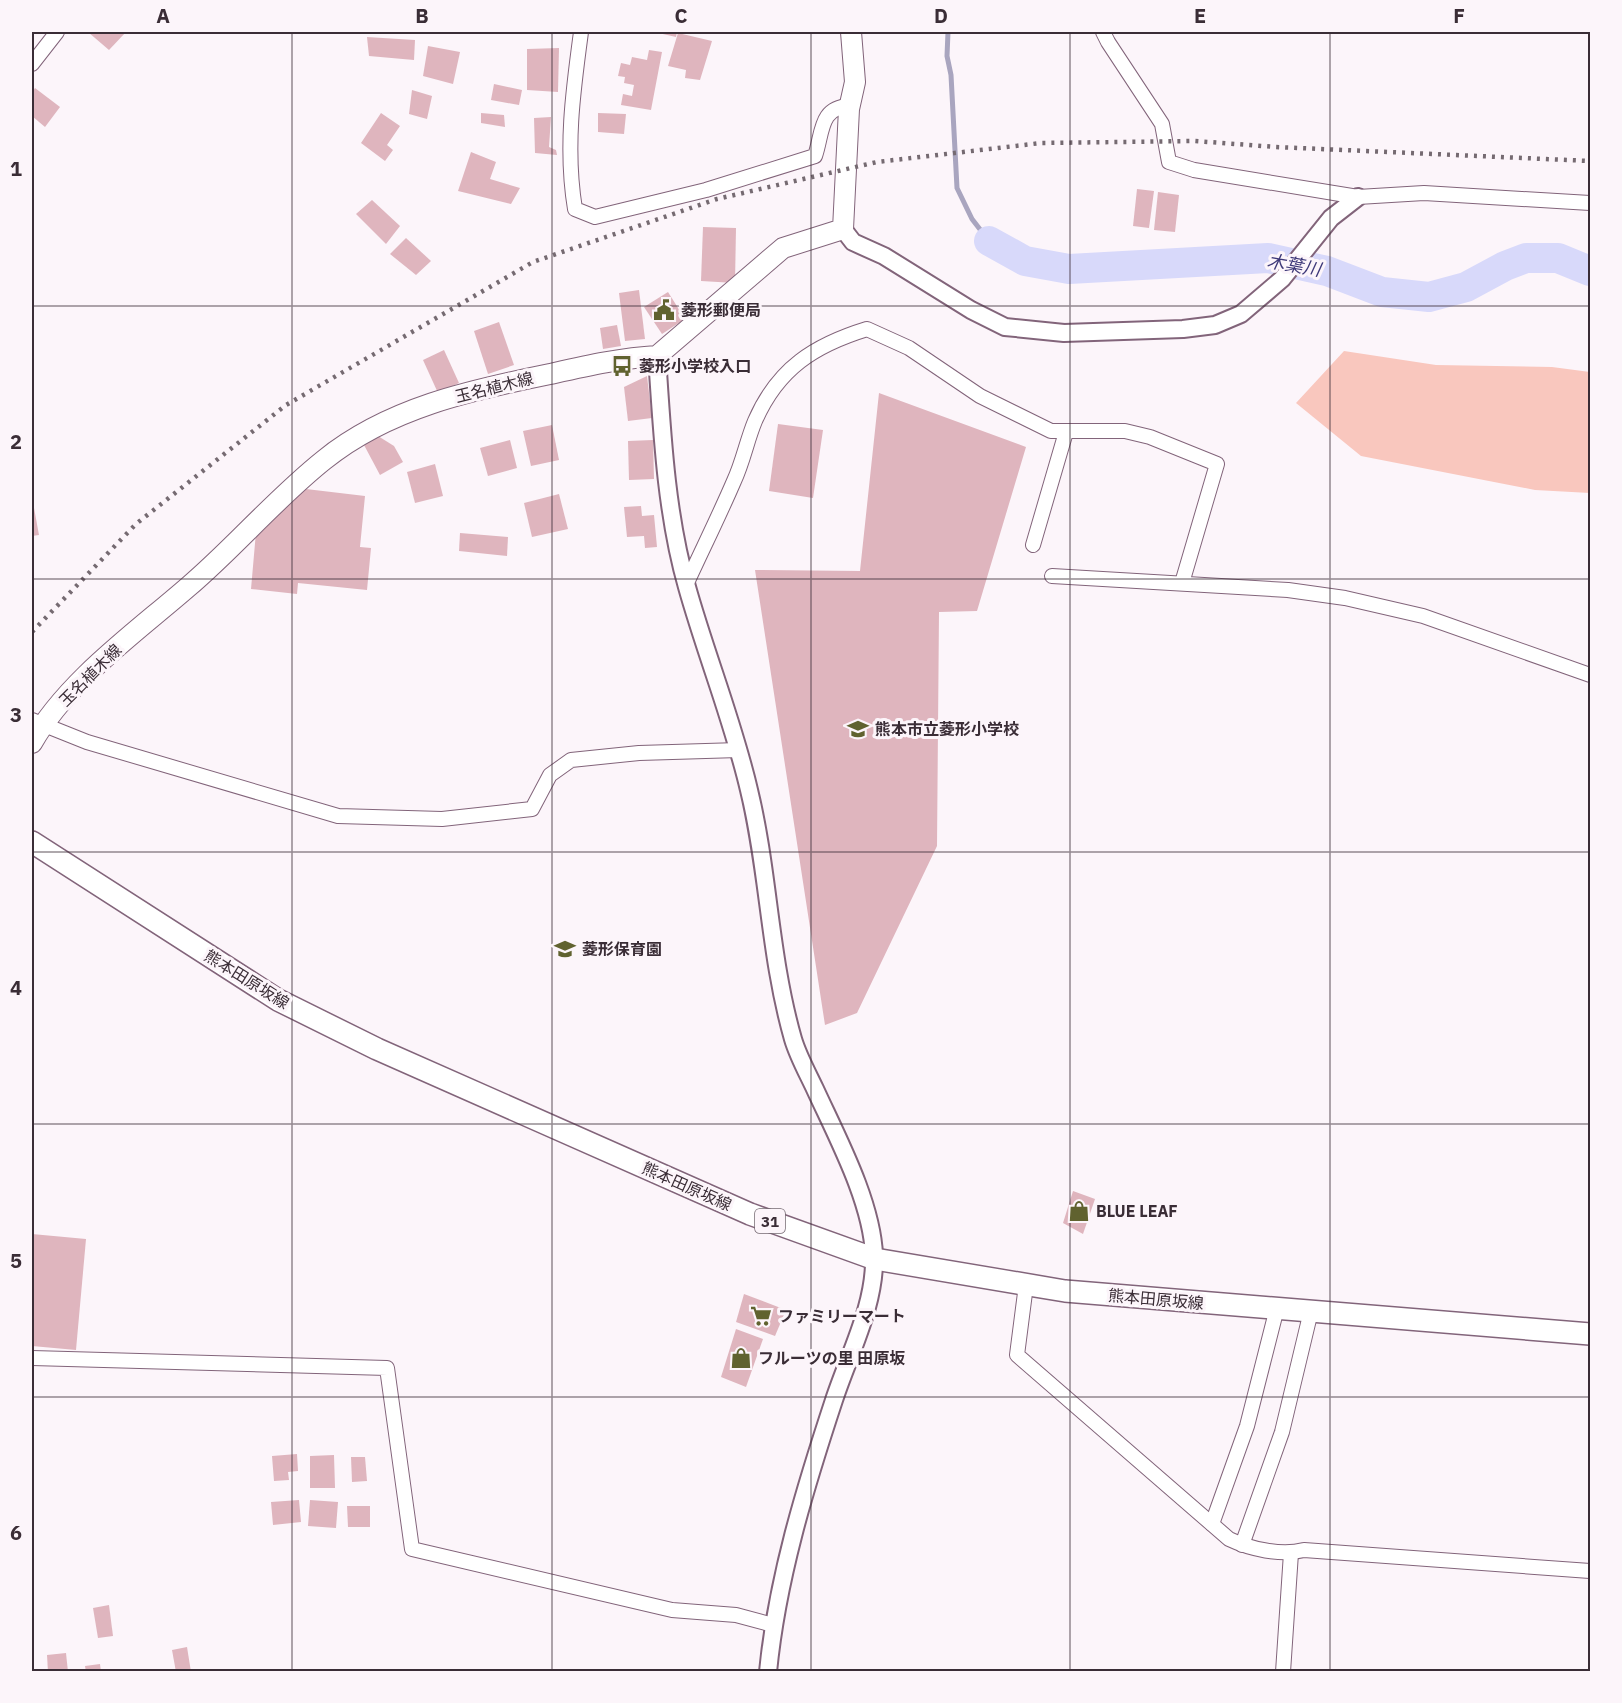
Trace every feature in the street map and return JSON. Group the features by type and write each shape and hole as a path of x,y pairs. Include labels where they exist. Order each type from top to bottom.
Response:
{"main road":[{"path":"657,356 783,248 843,228 850,106 855,82 850,37"},
{"name":"玉名植木線","path":"35,730 101,662 192,584 325,459 362,435 402,414 481,388 630,358 657,356"},
{"name":"熊本田原坂線","path":"32,842 288,1005 377,1049 750,1214 875,1258 1065,1292 1590,1334"}],"street":[{"path":"32,64 57,32"},
{"path":"581,32 570,121 569,175 575,209 595,217 706,190 815,156 824,118 838,107 850,106"},
{"path":"1103,32 1162,124 1169,162 1194,170 1358,197 1424,193 1590,203"},
{"path":"843,228 854,242 884,256 971,310 1005,327 1064,333 1183,329 1215,325 1241,314 1282,279 1331,218 1358,197"},
{"path":"686,585 735,480 756,420 772,391 795,363 814,350 840,337 867,329 909,348 980,396 1051,432 1125,431 1150,437 1218,464 1182,584"},
{"path":"657,356 668,474 686,585 739,750 760,842 780,993 795,1047 859,1192 873,1233 875,1258 868,1302 834,1401 783,1573 772,1625 768,1671"},
{"path":"1033,545 1066,432"},
{"path":"1052,576 1288,590 1345,598 1423,616 1590,675"},
{"path":"35,730 338,816 442,819 532,809 550,775 571,760 639,753 739,750"},
{"path":"1026,1285 1017,1355 1229,1539 1242,1545 1291,1553 1304,1550 1324,1551 1590,1571"},
{"path":"1212,1524 1247,1426 1277,1308"},
{"path":"1242,1545 1282,1432 1311,1311"},
{"path":"32,1358 387,1368 412,1549 672,1610 736,1615 772,1625"},
{"path":"1283,1671 1291,1553"}],"shaded area":[{"path":"1344,351 1436,365 1552,367 1590,372 1590,493 1535,490 1361,456 1296,403"}],"building":[{"path":"88,32 126,32 109,50"},
{"path":"654,32 677,32 676,37"},
{"path":"678,33 712,41 700,80 685,78 686,70 668,66"},
{"path":"367,37 415,40 414,60 369,56"},
{"path":"428,46 460,52 453,84 423,76"},
{"path":"559,48 558,92 527,90 527,49"},
{"path":"649,50 662,52 651,110 621,105 623,94 632,96 634,85 624,83 625,77 618,76 621,63 630,65 632,57 647,60"},
{"path":"494,84 522,90 519,105 491,100"},
{"path":"35,88 60,107 45,127 32,116 32,93"},
{"path":"412,90 432,96 427,119 409,114"},
{"path":"381,113 400,126 387,145 393,150 385,161 361,143"},
{"path":"481,113 504,115 505,127 481,123"},
{"path":"598,113 626,114 624,134 598,132"},
{"path":"551,117 549,147 556,150 557,155 535,153 534,118"},
{"path":"471,152 496,162 490,179 520,188 511,204 458,191"},
{"path":"1137,189 1154,191 1149,228 1133,226"},
{"path":"1158,192 1179,195 1175,232 1154,230"},
{"path":"372,200 400,226 386,244 356,214"},
{"path":"703,227 736,228 735,283 701,281"},
{"path":"406,238 431,261 416,275 390,254"},
{"path":"639,290 645,339 625,341 619,293"},
{"path":"668,292 685,319 662,334 644,307"},
{"path":"499,322 514,365 488,374 474,331"},
{"path":"617,325 621,346 603,349 600,328"},
{"path":"444,350 459,383 438,393 423,360"},
{"path":"647,376 652,418 628,421 624,387"},
{"name":"熊本市立菱形小学校","path":"879,393 1026,447 977,611 939,612 937,846 857,1013 825,1025 755,570 860,571"},
{"path":"778,424 823,430 813,498 769,491"},
{"path":"552,425 559,460 531,466 523,431"},
{"path":"378,436 394,446 403,462 380,475 364,445"},
{"path":"510,440 517,468 488,476 480,448"},
{"path":"653,440 654,479 629,480 628,441"},
{"path":"435,464 443,496 415,503 407,472"},
{"path":"306,489 365,496 360,547 371,548 367,590 298,583 297,594 251,589 256,532"},
{"path":"559,494 568,529 532,537 524,503"},
{"path":"32,497 39,535 32,536"},
{"path":"641,506 642,516 654,515 657,547 645,548 644,536 627,537 624,507"},
{"path":"460,533 508,537 507,556 459,551"},
{"name":"BLUE LEAF","path":"1073,1191 1095,1199 1083,1234 1063,1223"},
{"path":"32,1234 86,1239 76,1350 32,1346"},
{"name":"ファミリーマート","path":"744,1294 786,1310 775,1336 736,1322"},
{"name":"フルーツの里 田原坂","path":"736,1329 763,1339 746,1387 721,1377"},
{"path":"297,1454 298,1471 288,1472 289,1480 274,1481 272,1456"},
{"path":"334,1455 335,1488 310,1488 310,1456"},
{"path":"351,1457 365,1457 367,1481 352,1482"},
{"path":"299,1500 301,1522 273,1525 271,1502"},
{"path":"310,1500 338,1502 336,1528 308,1526"},
{"path":"347,1506 370,1506 370,1527 348,1527"},
{"path":"109,1605 113,1636 98,1638 93,1608"},
{"path":"187,1647 191,1672 176,1672 172,1650"},
{"path":"66,1653 68,1672 48,1672 47,1655"},
{"path":"100,1664 101,1672 86,1672 85,1666"}],"waterway":[{"path":"948,32 947,56 951,75 957,188 972,219 989,241"},
{"name":"木葉川","path":"989,241 1025,261 1069,269 1268,258 1327,271 1382,292 1429,297 1466,287 1505,266 1526,258 1558,258 1590,271"}],"railway":[{"path":"32,632 136,524 286,405 533,262 717,199 877,162 1041,143 1195,141 1276,147 1590,161"}],"place":[{"name":"菱形郵便局","path":"664,310"},
{"name":"菱形小学校入口","path":"622,366"},
{"name":"熊本市立菱形小学校","path":"858,729"},
{"name":"菱形保育園","path":"565,949"},
{"name":"BLUE LEAF","path":"1079,1211"},
{"name":"ファミリーマート","path":"761,1316"},
{"name":"フルーツの里 田原坂","path":"741,1358"}]}
